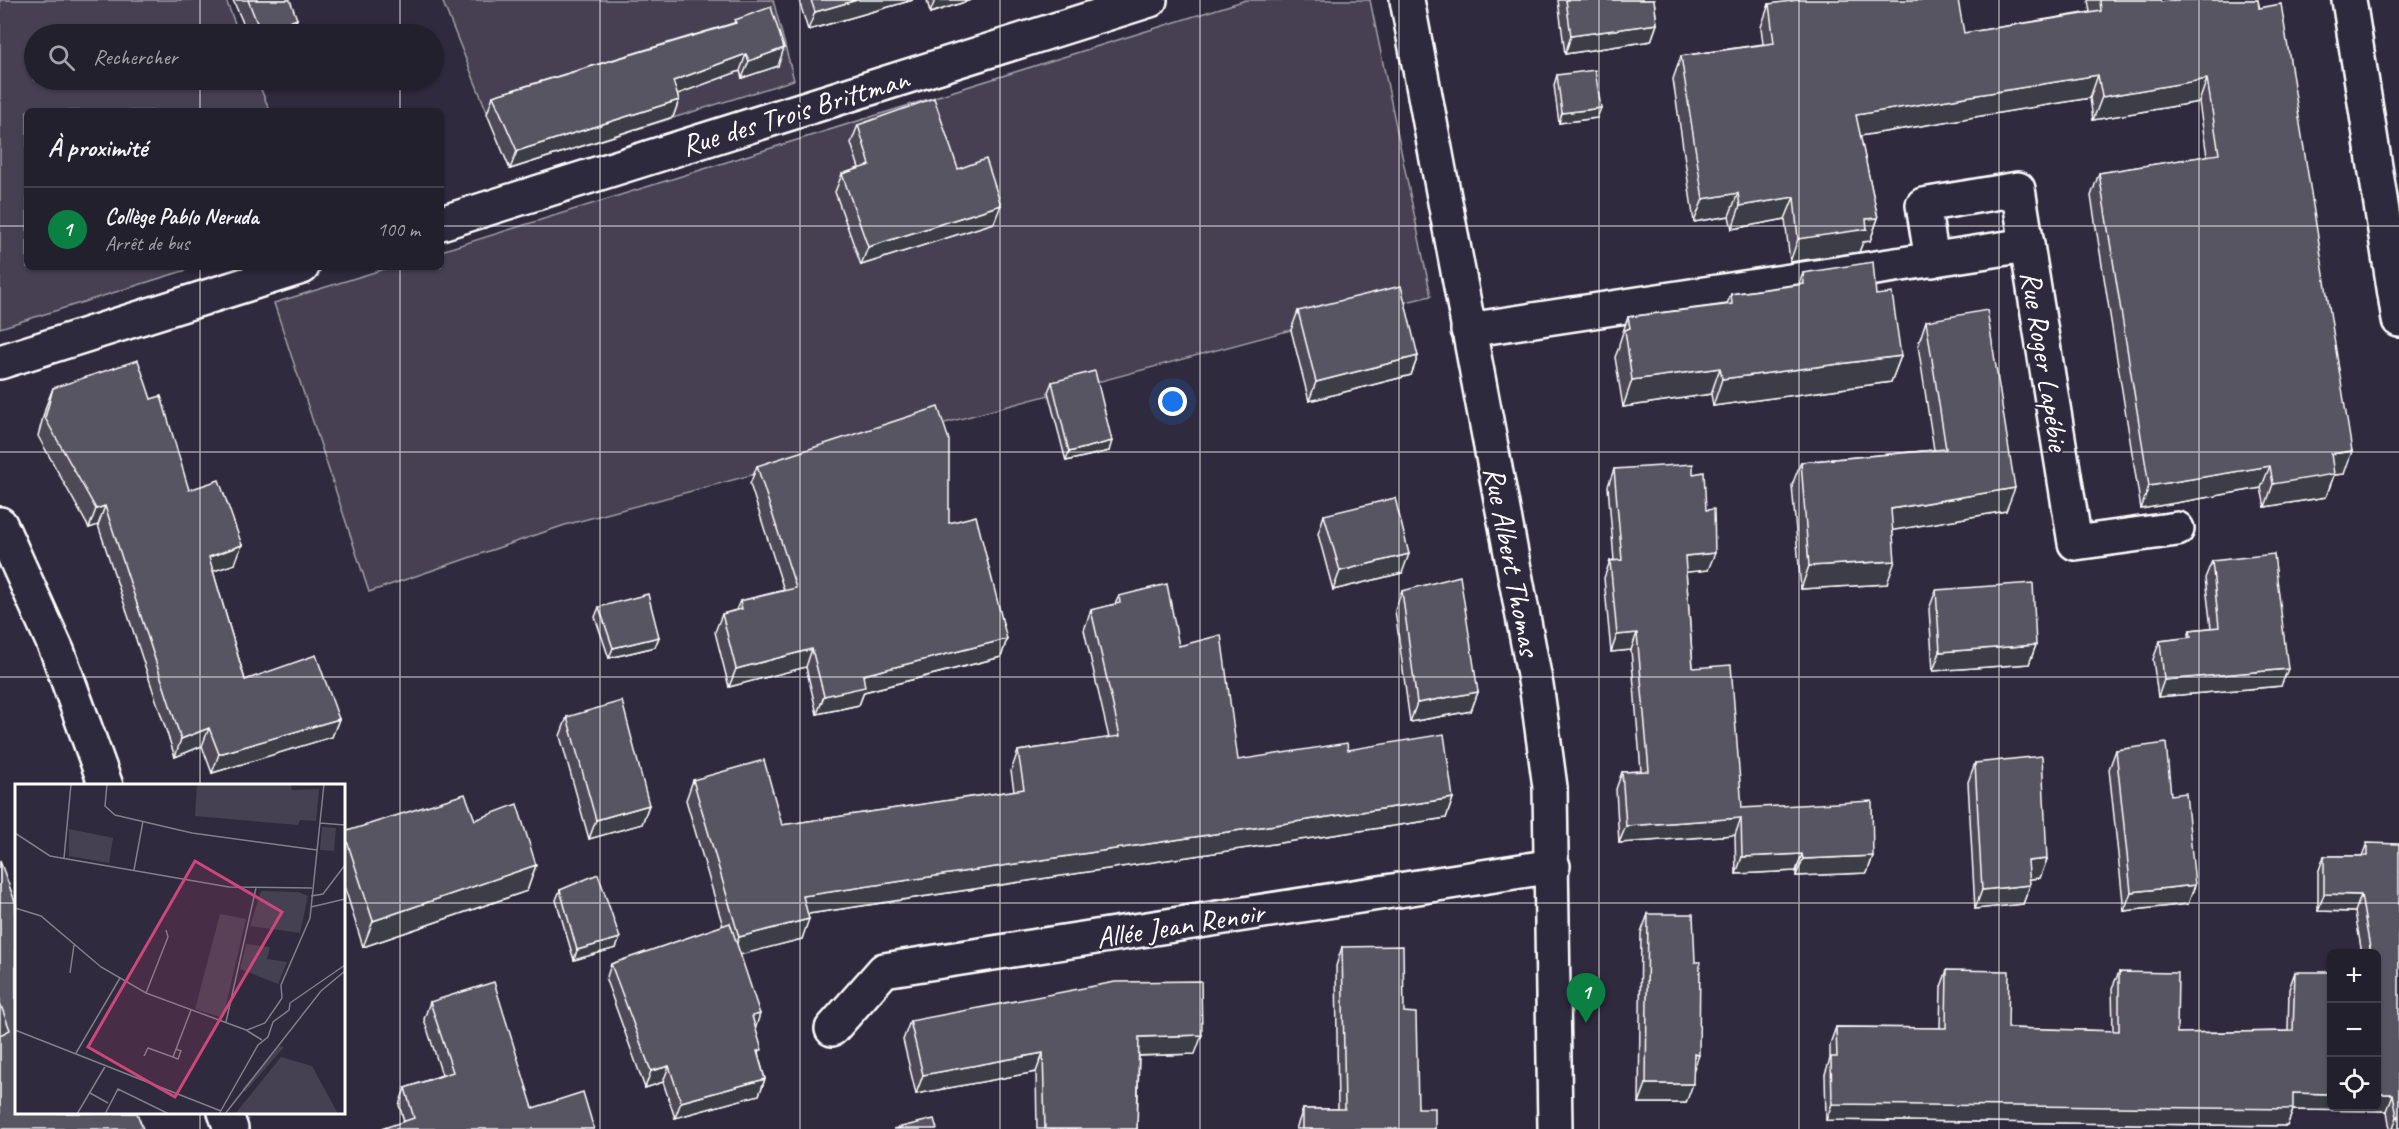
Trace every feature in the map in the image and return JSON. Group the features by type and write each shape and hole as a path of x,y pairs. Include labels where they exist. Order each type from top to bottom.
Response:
{"street":[{"name":"Rue des Trois Brittman","path":"444,222 1149,0"},
{"name":"Rue Albert Thomas","path":"1407,0 1537,691 1550,787 1553,867 1555,1129"},
{"path":"2349,0 2399,320"},
{"path":"1932,260 1923,205 2018,189 2027,245"},
{"name":"Rue Roger Lapébie","path":"1468,330 2027,245 2075,543 2177,529"},
{"path":"0,362 292,270"},
{"path":"0,524 58,653 105,784"},
{"name":"Allée Jean Renoir","path":"832,1029 884,970 1553,867"},
{"path":"225,1114 231,1129"}],"shaded area":[{"path":"0,0 226,0 235,24 24,24 24,90 261,90 269,108 24,108 24,270 186,270 0,328"},
{"path":"442,0 773,0 794,80 510,169"},
{"path":"1246,0 1370,0 1431,296 1291,330 565,525 369,592 274,303 381,270 444,270 444,250"}],"building":[{"path":"248,0 290,0 297,19 284,24 257,24"},
{"path":"811,0 857,0 815,12"},
{"path":"1566,0 1654,0 1657,24 1571,36"},
{"path":"1798,0 1958,0 1964,33 2101,11 2100,0 2160,0 2161,2 2258,0 2259,8 2281,4 2352,451 2331,454 2334,474 2273,484 2270,466 2149,486 2099,173 2219,154 2207,79 2102,97 2098,75 1856,115 1878,218 1866,219 1867,229 1798,239 1794,197 1740,206 1738,193 1703,199 1681,56 1774,43 1769,4"},
{"path":"771,7 784,48 749,61 746,54 673,81 679,100 517,151 493,96 736,23 735,20"},
{"path":"1595,70 1601,108 1562,113 1557,75"},
{"path":"934,98 958,169 986,159 1001,205 868,247 842,174 870,165 858,125"},
{"path":"1873,262 1876,295 1892,293 1901,356 1722,379 1720,368 1632,380 1625,330 1630,328 1628,317 1732,304 1731,294 1804,284 1803,273"},
{"path":"1401,286 1418,356 1316,382 1298,311"},
{"path":"1987,310 2015,488 1891,509 1895,561 1809,566 1801,462 1946,449 1926,321"},
{"path":"138,360 151,399 161,396 189,490 219,480 242,545 209,557 245,680 316,655 339,719 219,754 209,728 181,739 105,506 96,509 45,418 53,388"},
{"path":"1095,371 1112,441 1069,452 1052,382"},
{"path":"938,407 949,440 949,523 976,516 1007,639 863,675 865,687 824,696 812,649 736,669 722,614 742,609 740,601 796,588 757,466"},
{"path":"1693,464 1693,474 1704,472 1706,510 1714,509 1715,553 1685,556 1693,668 1731,665 1742,808 1872,801 1873,856 1803,859 1802,854 1742,857 1741,818 1626,826 1622,772 1649,771 1637,633 1617,635 1610,561 1622,560 1614,469"},
{"path":"1395,498 1409,554 1340,571 1324,515"},
{"path":"2274,554 2288,669 2164,680 2160,641 2191,637 2190,630 2219,627 2212,561"},
{"path":"1460,576 1478,692 1417,703 1402,591"},
{"path":"2033,583 2036,645 1940,652 1936,590"},
{"path":"1167,584 1179,646 1221,635 1238,760 1347,743 1348,750 1444,734 1453,798 803,896 809,919 739,937 693,780 764,760 782,825 1024,789 1018,751 1120,736 1091,610 1120,603 1119,596"},
{"path":"648,594 659,637 613,648 599,607"},
{"path":"622,701 649,805 596,820 567,717"},
{"path":"2166,743 2171,795 2186,793 2195,885 2131,892 2116,750"},
{"path":"2042,756 2047,859 2028,861 2030,885 1982,890 1975,763"},
{"path":"465,794 475,820 517,804 536,865 373,921 345,832"},
{"path":"2367,843 2399,844 2399,1117 2397,1117 2393,1094 2381,1094 2381,949 2370,949 2361,895 2324,894 2324,856 2367,856"},
{"path":"0,861 15,901 15,1114 137,1114 143,1129 0,1129 0,1035 10,1030 0,1003"},
{"path":"598,874 620,938 577,950 560,890"},
{"path":"1648,914 1693,914 1695,962 1700,962 1699,1055 1694,1054 1693,1084 1646,1084"},
{"path":"730,923 760,1014 752,1016 762,1050 757,1051 765,1079 681,1102 669,1066 651,1071 611,964"},
{"path":"1403,946 1404,1012 1416,1013 1418,1108 1435,1108 1435,1129 1303,1129 1303,1109 1345,1109 1342,947"},
{"path":"1947,970 2009,971 2008,1028 2119,1031 2119,972 2178,973 2177,1033 2293,1031 2295,972 2327,972 2327,1094 2293,1093 2293,1109 1832,1104 1831,1057 1837,1057 1836,1027 1946,1028"},
{"path":"1201,981 1202,1035 1139,1037 1137,1129 1045,1129 1043,1053 923,1075 910,1021 1115,982"},
{"path":"494,982 533,1108 583,1092 594,1129 381,1129 414,1118 405,1088 453,1072 430,1002"},
{"path":"934,1119 937,1129 893,1129"}],"place":[{"name":"Collège Pablo Neruda","path":"1586,1023"}]}
